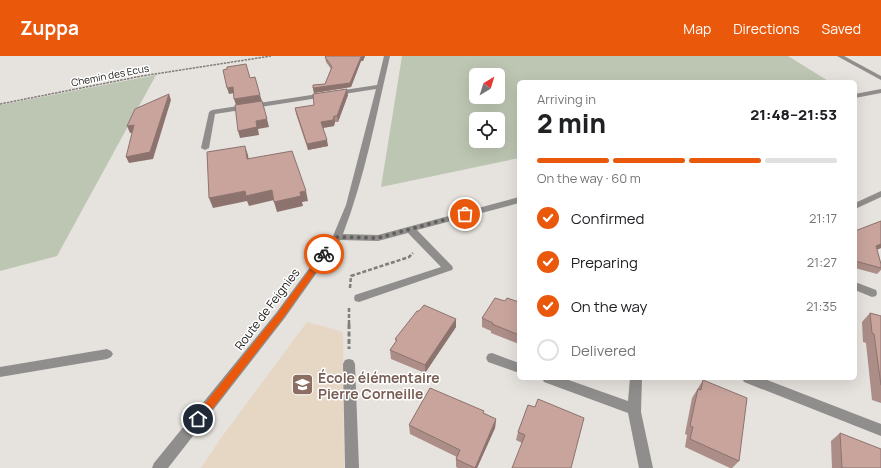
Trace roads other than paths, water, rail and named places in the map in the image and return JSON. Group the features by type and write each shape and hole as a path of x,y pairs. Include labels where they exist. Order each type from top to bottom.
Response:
{"street":[{"name":"Route de Feignies","path":"159,468 280,316 337,237 350,205 387,56"},
{"path":"840,56 881,78"},
{"path":"205,148 212,112 379,87"},
{"path":"857,96 881,91"},
{"path":"857,205 881,194"},
{"path":"337,237 378,238 517,201"},
{"path":"354,300 448,268 407,230"},
{"path":"857,287 872,293"},
{"path":"0,372 107,354"},
{"path":"492,358 517,367"},
{"path":"349,364 352,468"},
{"path":"554,380 634,409"},
{"path":"636,380 634,409 636,427 646,468"},
{"path":"753,380 881,430"}],"place":[{"name":"École élémentaire Pierre Corneille","path":"302,385"}]}
